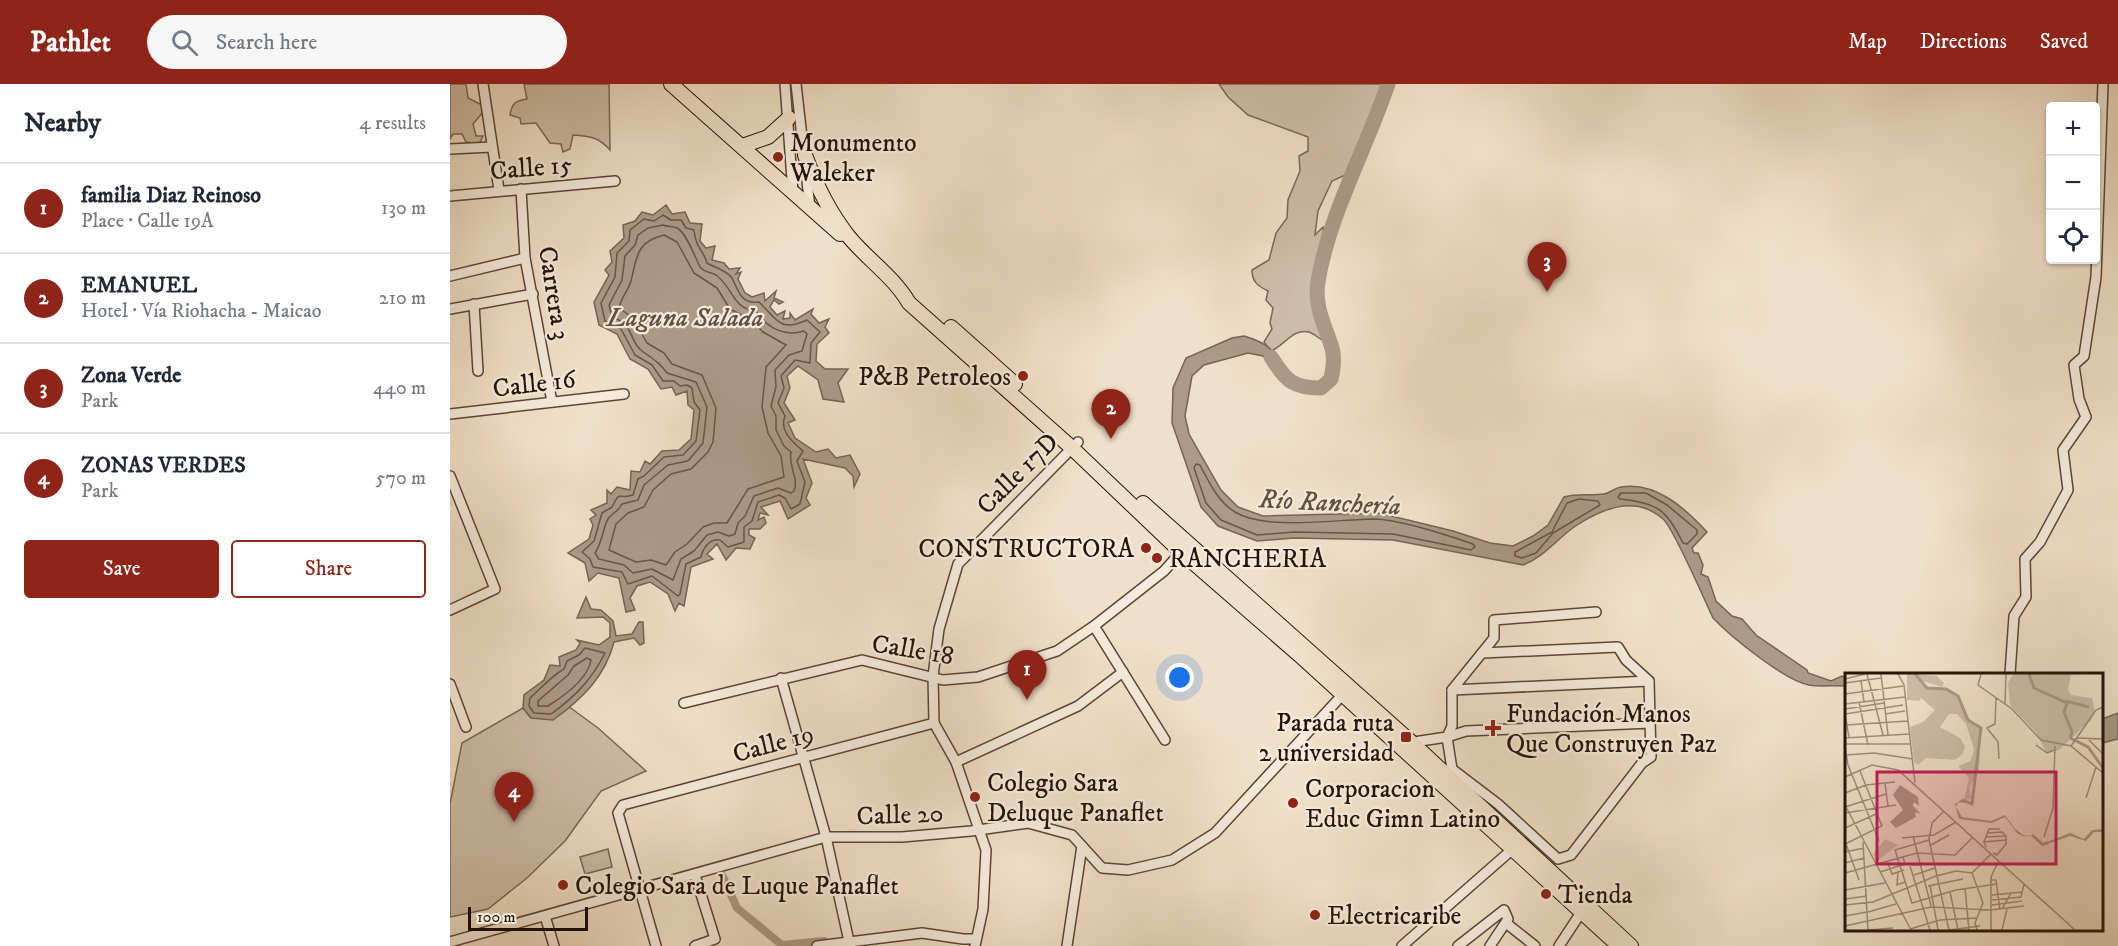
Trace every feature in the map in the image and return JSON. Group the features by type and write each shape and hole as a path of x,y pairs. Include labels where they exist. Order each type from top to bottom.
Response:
{"highway":[{"path":"671,84 872,261"},
{"path":"742,146 768,136 789,118"},
{"path":"805,155 816,185 831,212 850,238 901,290 914,295 1345,691 1585,908 1631,946"},
{"path":"1075,445 1181,552 1308,657"},
{"path":"1585,908 1618,946"}],"street":[{"path":"483,84 499,190"},
{"path":"785,84 793,193"},
{"path":"796,84 810,208"},
{"path":"2010,673 2014,616 2026,597 2025,559 2040,542 2068,490 2063,450 2086,417 2079,399 2074,365 2084,356 2096,277 2103,84"},
{"path":"450,149 492,147"},
{"name":"Calle 15","path":"450,196 615,181"},
{"name":"Carrera 3","path":"521,189 525,258 552,402"},
{"path":"450,276 525,258"},
{"path":"450,309 533,294"},
{"path":"474,304 477,371"},
{"name":"Calle 16","path":"450,414 624,394"},
{"name":"Calle 17D","path":"934,723 933,676 939,629 958,564 1075,445"},
{"path":"450,476 495,589 450,610"},
{"name":"Calle 18","path":"684,703 862,660 933,676 943,681 978,677 1057,651 1094,626 1164,571 1181,552"},
{"path":"1482,653 1618,647 1626,660 1649,681 1651,757 1642,764 1570,855 1558,859 1498,804 1452,769 1447,737 1452,726 1452,690 1494,638 1494,620 1596,612"},
{"path":"1094,626 1165,741"},
{"path":"956,762 1078,706 1123,672"},
{"path":"781,678 805,756 850,944"},
{"path":"1452,690 1649,681"},
{"path":"450,684 466,727"},
{"name":"Calle 20","path":"450,942 826,837 902,837 1028,823 1072,835 1102,868 1128,870 1172,860 1215,832 1345,691"},
{"path":"817,946 850,944 922,933 976,942 983,909 986,850 956,762 934,723"},
{"name":"Calle 19","path":"641,890 618,813 623,805 934,723"},
{"path":"1406,745 1447,737 1466,730 1650,723"},
{"path":"1067,946 1082,846"},
{"path":"1402,946 1516,846"},
{"path":"694,946 715,939 696,875"},
{"path":"641,890 657,946"},
{"path":"1560,944 1585,908"},
{"path":"1458,946 1504,910 1508,919 1490,946"},
{"path":"545,916 554,946"},
{"path":"1506,923 1534,946"}],"shaded area":[{"path":"450,84 466,84 468,98 484,106 484,111 473,124 476,136 483,136 479,144 466,142 462,134 453,134 450,139"},
{"path":"524,84 609,84 610,150 602,142 593,138 573,135 570,149 563,152 561,144 550,143 536,123 521,124 520,118 510,115 515,103 527,99"},
{"path":"1219,84 1388,84 1374,127 1352,172 1332,181 1318,211 1315,235 1323,227 1324,237 1314,273 1312,290 1329,341 1326,342 1303,331 1293,335 1271,351 1264,342 1272,329 1270,323 1273,308 1266,300 1268,291 1256,283 1252,274 1252,270 1269,260 1276,233 1287,218 1288,200 1300,171 1299,156 1308,151 1308,137 1248,115 1228,97"},
{"path":"568,706 598,728 646,771 601,791 565,841 527,878 488,909 450,917 450,804 462,743 523,708 531,718 562,713"},
{"path":"608,849 612,867 585,874 580,857"}],"water":[{"name":"Laguna Salada","path":"666,205 672,214 685,212 690,223 702,224 700,241 706,248 715,246 712,260 724,263 729,269 740,268 736,274 741,272 738,279 745,293 752,297 764,293 765,301 776,291 774,298 783,302 779,304 774,300 770,307 777,315 785,311 783,319 790,318 790,313 795,320 813,309 811,314 819,323 829,319 825,327 829,333 817,344 816,361 825,369 848,369 838,383 844,402 823,399 818,380 798,366 787,376 790,388 784,403 795,420 788,423 795,438 816,452 828,449 836,458 850,455 860,474 854,487 853,476 845,468 803,459 812,483 806,498 810,505 788,519 780,501 761,507 768,515 760,513 758,520 764,517 766,523 760,529 749,529 749,535 755,538 750,549 736,548 726,560 717,544 707,554 713,559 691,567 684,606 679,603 675,611 668,594 650,582 637,586 630,598 635,610 626,612 619,578 598,573 589,581 585,563 568,553 589,539 593,525 590,519 596,515 591,510 607,503 607,490 611,494 617,487 630,490 631,471 640,472 645,461 650,464 662,451 679,450 691,439 694,410 688,405 687,391 676,395 672,387 661,389 648,369 630,359 617,334 599,325 594,302 609,275 605,270 612,262 610,251 624,238 623,225 635,221 642,212 653,215"},
{"name":"Río Ranchería","path":"1244,336 1265,345 1276,358 1282,374 1263,356 1248,353 1204,365 1192,376 1185,416 1189,434 1221,490 1238,507 1263,516 1379,513 1453,531 1490,543 1513,546 1548,525 1564,497 1604,494 1621,487 1646,488 1668,498 1707,532 1692,548 1694,553 1698,553 1703,565 1701,574 1708,577 1716,601 1732,616 1742,619 1756,635 1807,670 1808,673 1831,681 1842,676 1845,678 1845,686 1814,686 1799,682 1758,657 1732,636 1713,618 1668,525 1652,511 1641,507 1618,507 1595,515 1574,527 1544,553 1523,565 1393,540 1294,538 1257,541 1218,526 1201,507 1172,423 1173,388 1186,358 1232,338"},
{"path":"586,597 591,609 601,610 613,621 616,636 632,634 639,622 643,622 644,643 640,645 634,638 614,642 598,677 574,704 553,720 531,718 523,708 524,695 544,680 550,665 560,666 559,657 576,650 580,643 577,640 599,645 610,637 610,623 603,617 577,618"},
{"path":"2118,713 2118,739 2103,743 2103,719"}],"waterway":[{"name":"Río Ranchería","path":"1271,357 1281,372 1297,385 1321,388 1331,379 1333,352 1319,308 1318,282 1330,232 1388,84"},
{"path":"722,875 737,908 782,945 824,941"}],"place":[{"name":"Monumento Waleker","path":"778,157"},
{"name":"Zona Verde","path":"1547,292"},
{"name":"P&B Petroleos","path":"1023,376"},
{"name":"EMANUEL","path":"1111,439"},
{"name":"CONSTRUCTORA","path":"1146,548"},
{"name":"RANCHERIA","path":"1157,558"},
{"name":"familia Diaz Reinoso","path":"1027,700"},
{"name":"Fundación Manos Que Construyen Paz","path":"1493,728"},
{"name":"Parada ruta 2 universidad","path":"1406,737"},
{"name":"Colegio Sara Deluque Panaflet","path":"975,797"},
{"name":"Corporacion Educ Gimn Latino","path":"1293,803"},
{"name":"ZONAS VERDES","path":"514,822"},
{"name":"Colegio Sara de Luque Panaflet","path":"563,885"},
{"name":"Tienda","path":"1546,894"},
{"name":"Electricaribe","path":"1315,915"}]}
